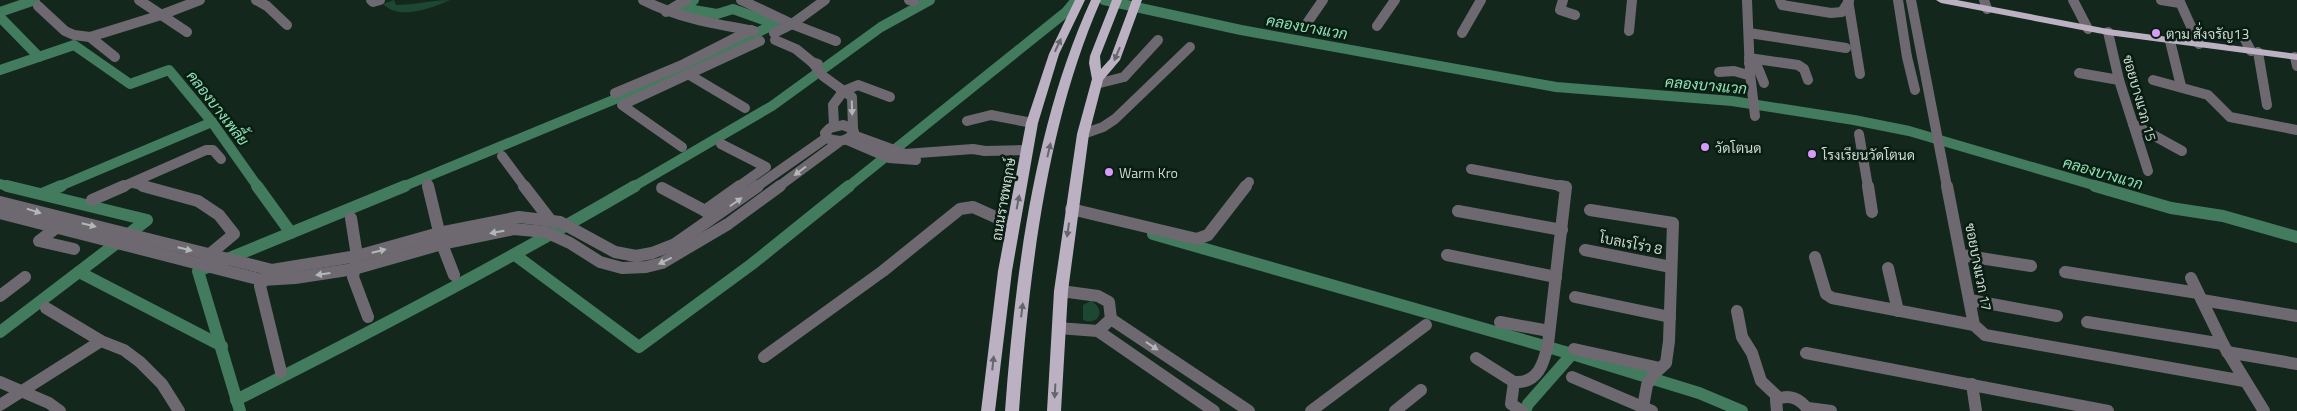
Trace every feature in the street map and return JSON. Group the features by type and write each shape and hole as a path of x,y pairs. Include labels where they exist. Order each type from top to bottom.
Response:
{"main road":[{"path":"1012,411 1023,295 1036,210 1058,107 1085,22 1096,0"},
{"path":"1054,411 1061,291 1071,209 1083,134 1097,82 1094,63 1095,56 1107,22 1118,0"},
{"path":"1097,82 1115,60 1137,0"},
{"path":"1941,0 1986,4 2088,29 2255,52 2296,60"},
{"name":"ถนนราชพฤกษ์","path":"988,411 996,330 1032,123 1054,54 1078,4"}],"street":[{"path":"139,0 187,32"},
{"path":"38,6 65,31 74,35 90,37 161,15 200,0"},
{"path":"256,0 267,6 287,26"},
{"path":"371,0 375,2 380,0"},
{"path":"643,0 666,12 694,20 751,30 762,37"},
{"path":"666,12 686,0"},
{"path":"774,37 825,0"},
{"path":"1305,26 1323,0"},
{"path":"1377,26 1395,0"},
{"path":"1462,33 1478,9 1481,0"},
{"path":"1563,0 1560,10 1576,16"},
{"path":"1629,31 1632,0"},
{"path":"1747,0 1749,33 1748,75 1755,116"},
{"path":"1780,0 1782,5 1831,14 1842,12 1849,1"},
{"path":"1898,0 1907,57 1915,90"},
{"name":"ซอยบางแวก 17","path":"1911,0 1974,325 1985,335 1994,338 2244,381"},
{"path":"2073,0 2088,29"},
{"path":"2161,0 2179,2 2199,44"},
{"path":"738,1 836,41"},
{"path":"1849,1 1860,74"},
{"path":"615,93 684,64 751,30"},
{"name":"ซอยบางแวก 15","path":"2108,32 2119,80 2148,171"},
{"path":"1749,33 1846,48"},
{"path":"2242,34 2255,52 2267,105"},
{"path":"90,37 115,57"},
{"path":"440,239 514,229 546,232 570,242 600,262 622,268 646,267 662,263 728,224 848,136 852,98 842,92 796,49 774,37 762,37 622,105 682,147"},
{"path":"1097,82 1124,77 1158,40"},
{"path":"2170,41 2181,86"},
{"path":"1083,134 1103,127 1115,119 1190,47"},
{"path":"1749,60 1798,65 1804,69 1808,80"},
{"path":"1749,60 1760,69 1764,83"},
{"path":"1719,72 1734,71 1748,75"},
{"path":"2079,73 2119,80"},
{"path":"688,74 745,108"},
{"path":"2153,80 2181,86 2208,95 2214,99 2222,113 2230,117 2297,130"},
{"path":"834,126 832,105 842,92 858,86 890,97"},
{"path":"967,121 991,115 1032,123"},
{"path":"2133,124 2182,151"},
{"path":"826,138 825,133 834,126 847,126 848,136"},
{"path":"1859,134 1872,212"},
{"path":"826,138 832,142 848,136 885,153 903,158 974,156 985,151 1027,150"},
{"path":"710,214 826,138"},
{"path":"0,202 152,241 207,260 234,274 262,280 295,278 519,217 556,222 584,234 615,252 636,256 652,253 675,244 766,167 721,144"},
{"path":"92,200 206,150 213,150 222,159"},
{"path":"502,156 556,222"},
{"path":"1471,169 1566,187 1548,336 1541,367 1532,379 1524,384 1514,382 1476,358"},
{"path":"1071,209 1184,237 1203,238 1208,235 1249,182"},
{"path":"133,183 198,201 219,215 234,234 207,260"},
{"path":"428,184 440,239 454,275"},
{"path":"662,188 728,224"},
{"path":"764,357 883,271 960,209 973,207 1013,224"},
{"path":"1572,377 1647,409 1654,376 1666,363 1670,317 1673,223 1590,210"},
{"path":"1458,211 1562,230"},
{"path":"0,213 142,250 246,264 272,270 356,262"},
{"path":"351,218 356,262 352,277 368,317"},
{"path":"67,220 39,242 74,249"},
{"path":"546,232 556,222"},
{"name":"โบลเรโร่ว 8","path":"1585,250 1671,267"},
{"path":"1447,255 1556,278"},
{"path":"1961,255 2031,266"},
{"path":"1815,257 1826,294 1832,298 1974,325"},
{"path":"1888,268 1898,311"},
{"path":"272,270 262,280 260,286 281,372"},
{"path":"2065,272 2297,316"},
{"path":"0,296 25,277"},
{"path":"2191,278 2225,348 2264,411"},
{"path":"1061,291 1098,296 1109,302 1111,319 1249,411"},
{"path":"1575,297 1670,317"},
{"path":"1970,300 2057,316"},
{"path":"46,308 101,341 124,350 140,362 162,384 179,411"},
{"path":"1737,311 1742,337 1752,353 1761,381 1778,404 1795,398 1808,410 1831,411"},
{"path":"1098,331 1111,319"},
{"path":"1500,322 1548,336"},
{"path":"2087,322 2225,348 2297,364"},
{"path":"1311,411 1426,325"},
{"path":"1058,328 1098,331 1214,411"},
{"path":"0,405 101,341"},
{"path":"1574,349 1654,376"},
{"path":"1806,353 2108,411"},
{"path":"0,382 49,403 60,411"},
{"path":"1514,382 1516,408"},
{"path":"1972,384 1976,411"},
{"path":"1394,411 1421,390"}],"green space":[{"path":"394,0 396,5 450,0 425,9 398,12 383,4"},
{"path":"1091,301 1099,309 1099,316 1093,321 1083,320 1083,305"}],"waterway":[{"path":"0,12 35,0"},
{"path":"402,187 647,86 775,24 733,9 717,14 682,8 694,0"},
{"path":"633,187 772,106 881,27 930,0"},
{"path":"848,187 1066,12 1076,0"},
{"name":"คลองบางแวก","path":"1104,0 1241,30 1556,87 1732,101 1854,120 1909,131 2100,187"},
{"name":"คลองบางเพลี้ย","path":"0,17 39,57"},
{"name":"คลองบางเพลี้ย","path":"39,57 74,45 130,84 169,70 212,122"},
{"path":"0,70 39,57"},
{"path":"58,187 212,122"},
{"name":"คลองบางเพลี้ย","path":"212,122 258,187"},
{"path":"0,184 12,187"},
{"path":"0,332 147,220 7,186"},
{"path":"42,194 61,186"},
{"name":"คลองบางเพลี้ย","path":"257,186 291,233"},
{"path":"291,233 405,186"},
{"path":"237,400 437,296 635,186"},
{"path":"515,255 639,347 752,264 849,186"},
{"name":"คลองบางแวก","path":"2095,186 2171,208 2223,216 2297,237"},
{"path":"220,345 198,271 291,233"},
{"path":"1153,234 1572,354"},
{"path":"79,272 220,345"},
{"name":"คลองบางเพลี้ย","path":"220,345 237,400"},
{"path":"1525,411 1528,404 1572,354"},
{"path":"1572,354 1699,393 1742,411"},
{"name":"คลองบางเพลี้ย","path":"237,400 240,411"}],"place":[{"name":"ตาม สั่งจรัญ13","path":"2156,33"},
{"name":"วัดโตนด","path":"1705,147"},
{"name":"โรงเรียนวัดโตนด","path":"1812,154"},
{"name":"Warm Kro","path":"1109,172"}]}
